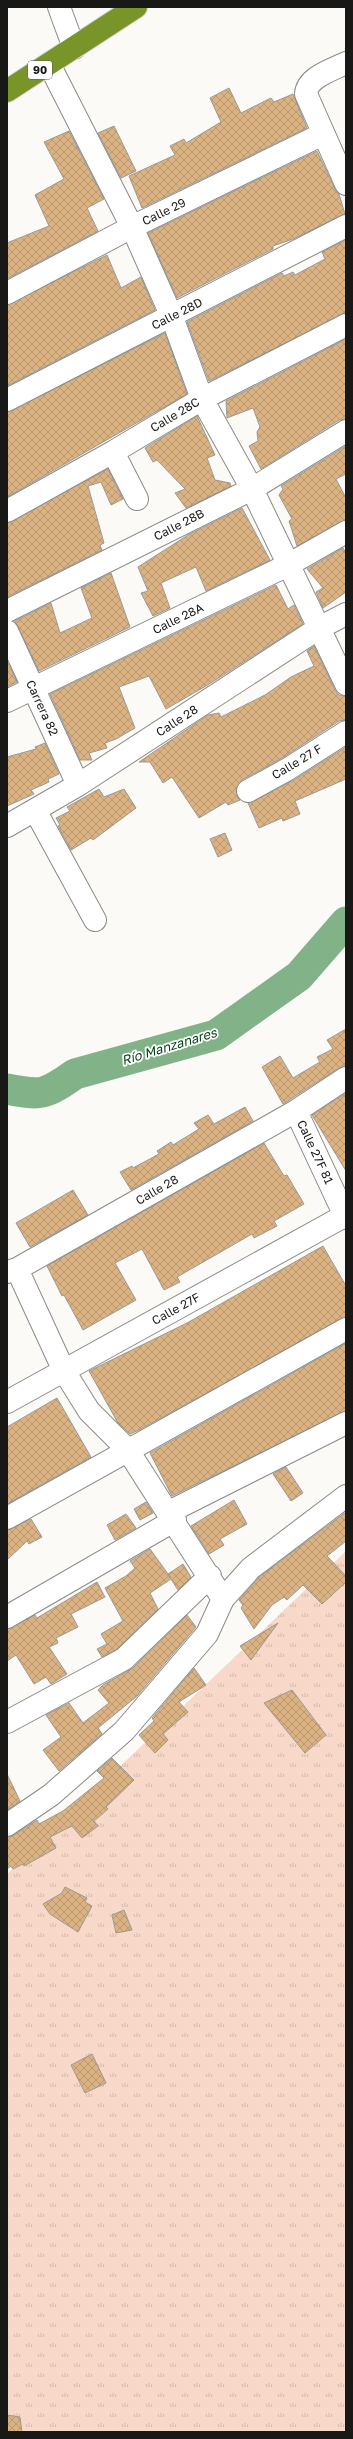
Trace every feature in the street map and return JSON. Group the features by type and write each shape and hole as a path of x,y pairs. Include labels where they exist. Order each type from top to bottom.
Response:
{"highway":[{"name":"90","path":"7,91 136,7"}],"street":[{"path":"59,7 74,48"},
{"path":"346,63 312,81 307,87 306,94 346,184"},
{"path":"50,64 132,227 172,317 202,399 252,489 346,684"},
{"name":"Calle 29","path":"7,293 132,227 323,134"},
{"name":"Calle 28D","path":"7,400 172,317 346,226"},
{"name":"Calle 28C","path":"7,511 113,452 202,399 346,325"},
{"name":"Calle 28B","path":"7,612 252,489 346,431"},
{"path":"113,452 137,499"},
{"name":"Calle 28A","path":"7,701 288,565 346,532"},
{"name":"Calle 28","path":"7,826 78,785 319,628 346,614"},
{"name":"Carrera 82","path":"7,631 78,785"},
{"name":"Calle 27 F","path":"248,791 288,769 346,732"},
{"path":"35,810 95,920"},
{"name":"Calle 28","path":"12,1270 296,1111 346,1078"},
{"name":"Calle 27F 81","path":"296,1111 346,1216"},
{"name":"Calle 27F","path":"7,1402 346,1216"},
{"path":"12,1270 64,1371 89,1410 127,1449 172,1516 223,1599"},
{"path":"7,1518 127,1449 346,1329"},
{"path":"7,1617 172,1516 346,1423"},
{"path":"7,1825 51,1795 124,1731 208,1634 223,1599 251,1568 346,1496"},
{"path":"7,1722 124,1659 210,1576"}],"green space":[{"path":"346,1551 346,2432 7,2432 7,1874"}],"building":[{"path":"229,88 241,113 271,98 274,102 293,94 307,128 142,208 129,176 175,155 170,146 184,139 186,143 221,122 210,98"},
{"path":"114,126 136,171 121,178 98,133"},
{"path":"69,131 104,199 87,208 98,231 7,279 7,243 49,226 35,195 64,179 44,142"},
{"path":"317,151 335,189 339,194 345,214 293,239 273,246 273,249 177,298 148,233"},
{"path":"346,240 346,313 209,381 187,322 282,273 284,276 293,272 295,275 325,259 322,252"},
{"path":"107,255 121,288 141,277 155,310 7,386 7,305"},
{"path":"165,333 187,394 7,497 7,412"},
{"path":"346,339 346,419 339,420 261,469 249,446 258,441 257,432 260,427 253,408 227,418 226,401"},
{"path":"197,416 215,455 207,458 215,480 230,483 231,486 186,508 175,493 185,489 157,460 153,462 145,448"},
{"path":"346,446 346,474 336,479 346,498 346,520 297,546 289,521 292,519 279,495 283,489 281,486"},
{"path":"108,469 123,499 111,505 101,482 88,486 104,543 100,545 102,550 7,597 7,523"},
{"path":"242,508 270,560 206,591 196,567 161,583 170,608 153,616 141,593 148,591 138,567 188,535"},
{"path":"343,548 346,553 346,592 323,608 316,592 323,588 307,569"},
{"path":"111,573 130,627 39,671 15,621 51,603 60,633 92,618 81,588"},
{"path":"276,585 288,609 294,605 303,624 206,686 166,709 149,676 119,687 135,728 116,739 105,743 107,748 89,753 92,760 80,760 50,694"},
{"path":"314,646 335,690 339,695 346,696 346,720 339,721 282,758 242,780 236,790 240,800 228,805 226,802 199,818 172,777 163,783 150,762 139,762 208,715 219,713 221,717 265,695 291,677 314,666 307,651"},
{"path":"7,661 17,682 7,687"},
{"path":"45,743 59,774 48,779 49,782 31,790 34,794 7,806 7,757 36,749 35,747"},
{"path":"346,747 346,779 295,801 300,814 283,821 282,818 259,828 248,803 294,780"},
{"path":"99,789 104,797 124,789 136,808 93,840 91,838 71,850 58,826 60,825 56,818 70,811 67,807"},
{"path":"225,833 232,850 218,857 210,839"},
{"path":"346,1029 346,1066 339,1068 283,1104 262,1067 280,1056 293,1078 320,1062 317,1057 333,1049 327,1040"},
{"path":"346,1093 346,1171 312,1115"},
{"path":"245,1107 253,1121 131,1190 120,1172 132,1166 133,1168 159,1154 157,1151 171,1142 173,1145 199,1129 194,1123 208,1115 214,1124"},
{"path":"264,1143 284,1176 287,1175 304,1204 274,1221 277,1226 254,1238 252,1234 177,1277 180,1282 164,1290 142,1249 115,1263 136,1300 83,1330 64,1295 62,1296 47,1266"},
{"path":"73,1190 88,1215 30,1247 16,1223"},
{"path":"323,1246 346,1286 346,1317 139,1430 130,1434 118,1423 89,1371 187,1323"},
{"path":"346,1343 346,1411 172,1496 150,1453"},
{"path":"57,1398 91,1457 7,1504 7,1427"},
{"path":"286,1467 303,1493 291,1501 273,1474"},
{"path":"234,1500 247,1524 220,1539 224,1545 209,1554 191,1526"},
{"path":"146,1502 153,1513 140,1520 134,1509"},
{"path":"346,1512 346,1541 327,1556 346,1576 346,1582 322,1604 303,1585 287,1600 284,1597 272,1605 254,1629 241,1608 243,1605 239,1600 259,1577"},
{"path":"126,1514 136,1528 115,1540 107,1525"},
{"path":"31,1519 42,1537 29,1544 27,1541 7,1560 7,1530"},
{"path":"150,1549 168,1574 183,1564 191,1577 178,1590 171,1579 150,1593 158,1609 117,1649 102,1657 97,1649 107,1644 101,1634 123,1621 105,1588 126,1576 135,1568 130,1561"},
{"path":"97,1582 105,1597 71,1614 78,1627 56,1638 58,1643 49,1647 67,1674 51,1684 46,1677 34,1684 16,1655 7,1661 7,1629 35,1615 37,1618"},
{"path":"187,1615 196,1627 137,1696 98,1728 102,1734 59,1771 43,1750 61,1737 46,1715 69,1703 83,1723 109,1703 98,1690 103,1685 133,1668"},
{"path":"278,1623 251,1660 240,1646"},
{"path":"194,1668 206,1685 179,1702 188,1712 163,1734 168,1740 155,1753 139,1735 154,1721 152,1718"},
{"path":"292,1690 326,1735 305,1753 264,1703"},
{"path":"112,1758 134,1780 106,1807 108,1809 94,1821 98,1826 82,1838 72,1826 50,1837 56,1848 24,1866 23,1864 13,1869 11,1866 7,1869 7,1837 14,1835 37,1820 39,1824 63,1811 104,1778 97,1771"},
{"path":"7,1774 20,1801 7,1810"},
{"path":"65,1887 87,1898 85,1902 92,1906 78,1932 50,1914 43,1904 62,1893"},
{"path":"124,1910 132,1930 116,1933 112,1915"},
{"path":"92,2054 106,2083 85,2093 71,2065"},
{"path":"7,2415 20,2417 22,2432 7,2432"}],"waterway":[{"name":"Río Manzanares","path":"7,1089 28,1093 43,1092 50,1090 75,1074 216,1035 299,976 346,922"}]}
